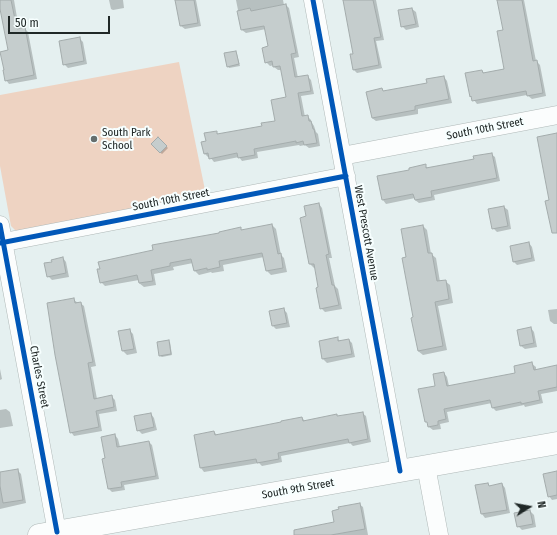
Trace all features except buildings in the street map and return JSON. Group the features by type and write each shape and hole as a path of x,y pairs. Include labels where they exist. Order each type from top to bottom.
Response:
{"main road":[{"name":"South 9th Street","path":"48,533 557,443"}],"street":[{"name":"West Prescott Avenue","path":"313,0 400,471"},
{"name":"South 10th Street","path":"342,156 557,115"},
{"name":"South 10th Street","path":"1,237 346,176"},
{"name":"Charles Street","path":"1,237 48,533"},
{"path":"426,466 439,535"}],"shaded area":[{"path":"179,62 206,195 22,233 15,230 11,226 0,166 0,95"}],"cycle path":[{"path":"313,0 400,471"},
{"path":"0,243 346,176"},
{"path":"0,225 57,532"}],"place":[{"name":"South Park School","path":"94,139"}]}
